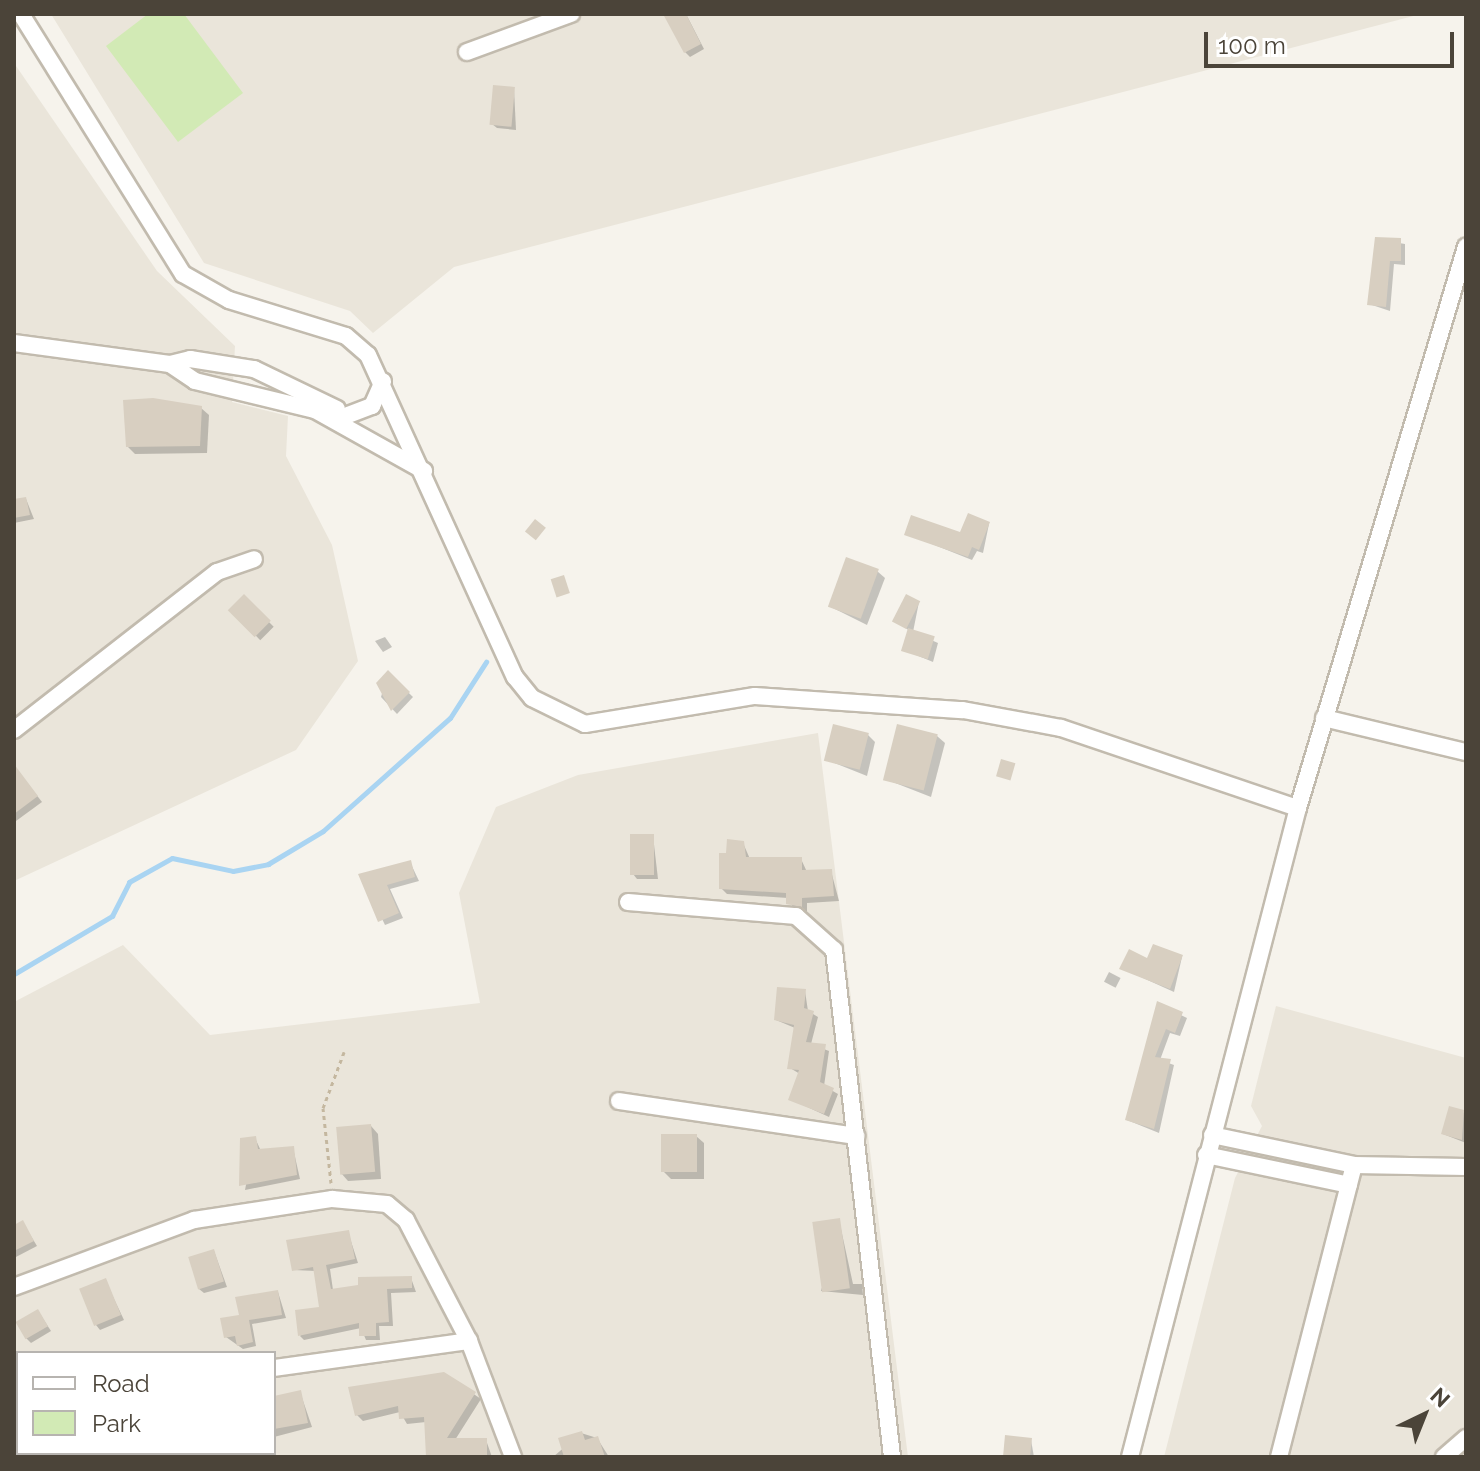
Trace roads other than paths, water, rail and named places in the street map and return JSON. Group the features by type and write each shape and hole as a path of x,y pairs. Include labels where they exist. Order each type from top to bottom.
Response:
{"street":[{"path":"21,14 183,274 229,300 346,336 383,381 515,677 532,698 585,724 755,696 963,710 1061,728 1298,808"},
{"path":"467,52 571,14"},
{"path":"1130,1457 1298,808 1463,267 1466,247"},
{"path":"14,343 170,364 190,359 254,369 348,415 387,440 410,441"},
{"path":"170,364 195,381 315,410 424,471"},
{"path":"348,415 372,406 383,381"},
{"path":"14,730 217,572 254,559"},
{"path":"1324,718 1466,752"},
{"path":"628,902 796,916 825,935 837,966 892,1457"},
{"path":"619,1101 856,1136"},
{"path":"1212,1135 1354,1165 1466,1167"},
{"path":"1206,1155 1349,1185"},
{"path":"1279,1457 1354,1165"},
{"path":"14,1287 194,1220 332,1199 387,1204 406,1220 469,1341 513,1457"},
{"path":"276,1368 469,1341"},
{"path":"1444,1457 1466,1438"}],"waterway":[{"path":"14,974 112,916 129,882 172,858 233,871 268,864 323,831 450,718 486,662"}]}
